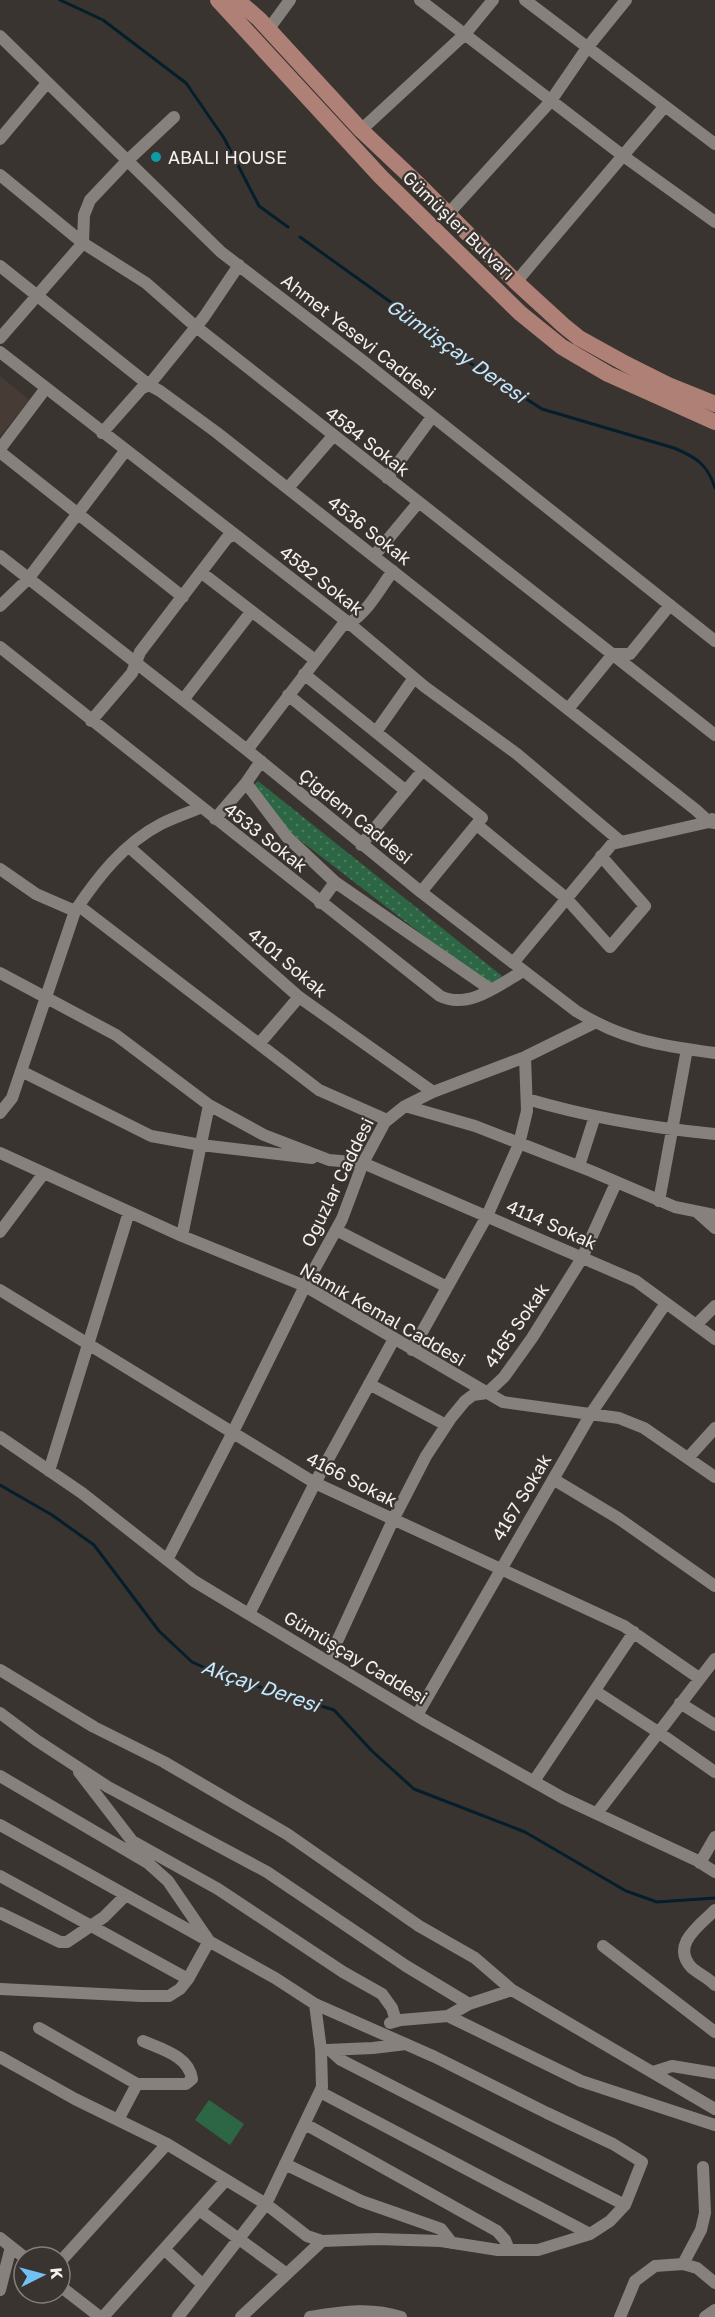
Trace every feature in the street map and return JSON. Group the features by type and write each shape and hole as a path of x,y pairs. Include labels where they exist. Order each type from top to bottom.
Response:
{"main road":[{"name":"Gümüşler Bulvarı","path":"218,0 335,128 433,229 520,313 562,347 608,374 715,422"},
{"name":"Gümüşler Bulvarı","path":"237,0 361,130 516,282 579,338 668,385 715,404"},
{"path":"433,229 430,218 433,214 448,214"}],"street":[{"path":"268,30 291,0"},
{"path":"420,0 550,102 715,222"},
{"path":"361,130 465,34 493,0"},
{"path":"525,0 715,144"},
{"path":"448,214 550,102 587,48 626,0"},
{"name":"Ahmet Yesevi Caddesi","path":"0,36 221,252 715,641"},
{"path":"0,139 48,83"},
{"path":"516,282 665,106"},
{"path":"0,338 83,243 86,206 126,161 174,117"},
{"name":"4584 Sokak","path":"0,175 83,243 146,283 195,326 333,436 715,735"},
{"path":"102,433 141,389 149,385 204,317 239,265"},
{"name":"4536 Sokak","path":"0,266 149,385 216,432 696,810 713,821"},
{"name":"4582 Sokak","path":"0,352 350,624 414,678 517,754 620,841"},
{"path":"46,388 0,450 183,597"},
{"path":"387,478 432,417"},
{"path":"288,488 333,436"},
{"path":"0,606 28,579 126,450"},
{"path":"374,556 418,502"},
{"path":"91,721 132,673 140,652 227,538 235,535"},
{"name":"Çiğdem Caddesi","path":"0,556 261,761 421,892 594,1023 628,1038 715,1053"},
{"path":"247,750 342,626 358,618 393,571"},
{"path":"202,573 315,660"},
{"path":"568,709 613,654 630,654 670,605"},
{"path":"183,700 251,612"},
{"name":"4533 Sokak","path":"0,647 200,808 440,996 454,1001 472,998 523,971"},
{"path":"304,674 482,818 566,898 610,947 645,906 601,856"},
{"path":"375,732 414,678"},
{"path":"288,695 406,791"},
{"path":"215,819 246,783 261,761"},
{"path":"362,845 423,770"},
{"path":"246,783 287,837 335,882 490,989"},
{"path":"1,1109 12,1098 77,908 102,875 138,838 161,824 200,808"},
{"path":"421,892 482,818"},
{"path":"513,963 612,844 713,821"},
{"name":"4101 Sokak","path":"129,847 299,998 433,1092"},
{"path":"0,869 36,894 77,908 319,1090 387,1120"},
{"path":"320,903 335,882"},
{"path":"0,973 116,1035 209,1105 264,1135 329,1160"},
{"path":"259,1044 299,998"},
{"name":"Oğuzlar Caddesi","path":"167,1560 305,1286 336,1230 363,1163 387,1120 405,1106 433,1092 525,1057 594,1023"},
{"path":"659,1201 687,1049"},
{"path":"412,1350 487,1215 519,1144 527,1111 525,1057"},
{"path":"21,1071 151,1136 201,1145 329,1160"},
{"path":"527,1099 569,1112 673,1130 715,1134"},
{"path":"182,1236 209,1105"},
{"path":"405,1106 475,1126 579,1166 675,1208 715,1215"},
{"path":"579,1166 595,1116"},
{"name":"Namık Kemal Caddesi","path":"0,1153 182,1236 305,1286 503,1402 592,1412 633,1422 715,1477"},
{"name":"4114 Sokak","path":"329,1160 363,1163 636,1281 715,1339"},
{"path":"0,1232 44,1173"},
{"name":"4165 Sokak","path":"328,1661 393,1520 426,1456 465,1401 473,1395 487,1393 504,1377 518,1358 582,1258 616,1183"},
{"path":"49,1471 129,1212"},
{"path":"698,1212 715,1228"},
{"path":"336,1230 447,1287"},
{"name":"4166 Sokak","path":"0,1290 315,1483 634,1632 699,1678"},
{"name":"4167 Sokak","path":"417,1715 592,1412 666,1303"},
{"path":"697,1324 715,1306"},
{"path":"249,1614 315,1483 394,1339"},
{"path":"369,1384 446,1425"},
{"path":"688,1458 715,1428"},
{"name":"Gümüşçay Caddesi","path":"0,1437 82,1493 194,1581 417,1715 534,1781 715,1872"},
{"path":"553,1479 618,1518 715,1586"},
{"path":"534,1781 634,1632"},
{"path":"597,1813 715,1659"},
{"path":"0,1670 94,1727 164,1762 287,1834 419,1926 475,1958 512,1990 715,2109"},
{"path":"595,1691 658,1731 715,1772"},
{"path":"680,1703 715,1725"},
{"path":"1,1711 36,1740 108,1787 267,1872 406,1966 469,2004"},
{"path":"73,1764 148,1863"},
{"path":"0,1776 148,1863 168,1881 209,1941"},
{"path":"0,1825 274,1977 315,2004 407,2043 546,2114 614,2144 642,2162 625,2205 610,2221 590,2234 538,2250 508,2250 452,2243 377,2239 322,2241 307,2236 266,2204 167,2144 0,2057"},
{"path":"700,1863 715,1837"},
{"path":"132,1841 218,1889 343,1972 382,1994 392,2008 396,2021"},
{"path":"0,1876 188,1979"},
{"path":"0,1912 60,1942 75,1937 104,1917 126,1895"},
{"path":"714,1981 692,1967 683,1953 683,1945 715,1910"},
{"path":"0,1989 169,1996 180,1989 188,1979 209,1941"},
{"path":"603,1946 715,2032"},
{"path":"374,2029 396,2021 448,2016 469,2004 512,1990"},
{"path":"178,2317 266,2204 320,2092 325,2050 315,2004"},
{"path":"448,2016 581,2081 715,2126"},
{"path":"39,2028 137,2084 186,2084 192,2079 191,2069 179,2058 142,2041"},
{"path":"325,2050 373,2048 407,2043"},
{"path":"325,2050 625,2205"},
{"path":"653,2072 672,2066 715,2073"},
{"path":"118,2120 137,2084"},
{"path":"320,2092 590,2234"},
{"path":"305,2124 497,2231 505,2240 508,2250"},
{"path":"72,2249 167,2144"},
{"path":"285,2164 361,2201 441,2229 452,2243"},
{"path":"683,2264 701,2230 705,2212 704,2167"},
{"path":"72,2295 102,2317 226,2180"},
{"path":"199,2210 287,2274"},
{"path":"0,2238 11,2247 0,2290"},
{"path":"248,2316 322,2241"},
{"path":"164,2249 203,2285"},
{"path":"620,2317 635,2281 655,2266 683,2264 697,2268 715,2283"},
{"path":"705,2317 715,2310"},
{"path":"310,2317 382,2311 401,2317"}],"shaded area":[{"path":"0,376 29,400 0,436"}],"green space":[{"path":"258,781 502,976 495,983 485,983 266,814 247,793"},
{"path":"209,2100 244,2124 230,2145 195,2120"}],"waterway":[{"name":"Gümüşçay Deresi","path":"60,0 103,20 186,83 224,138 259,206 288,227"},
{"name":"Gümüşçay Deresi","path":"300,237 424,326 470,363 542,409 682,451 705,468 715,488"},
{"name":"Akçay Deresi","path":"0,1485 52,1515 94,1545 159,1631 192,1662 221,1675 334,1710 372,1751 414,1789 525,1832 626,1891 657,1902 715,1898"}],"place":[{"name":"ABALI HOUSE","path":"156,157"}]}
